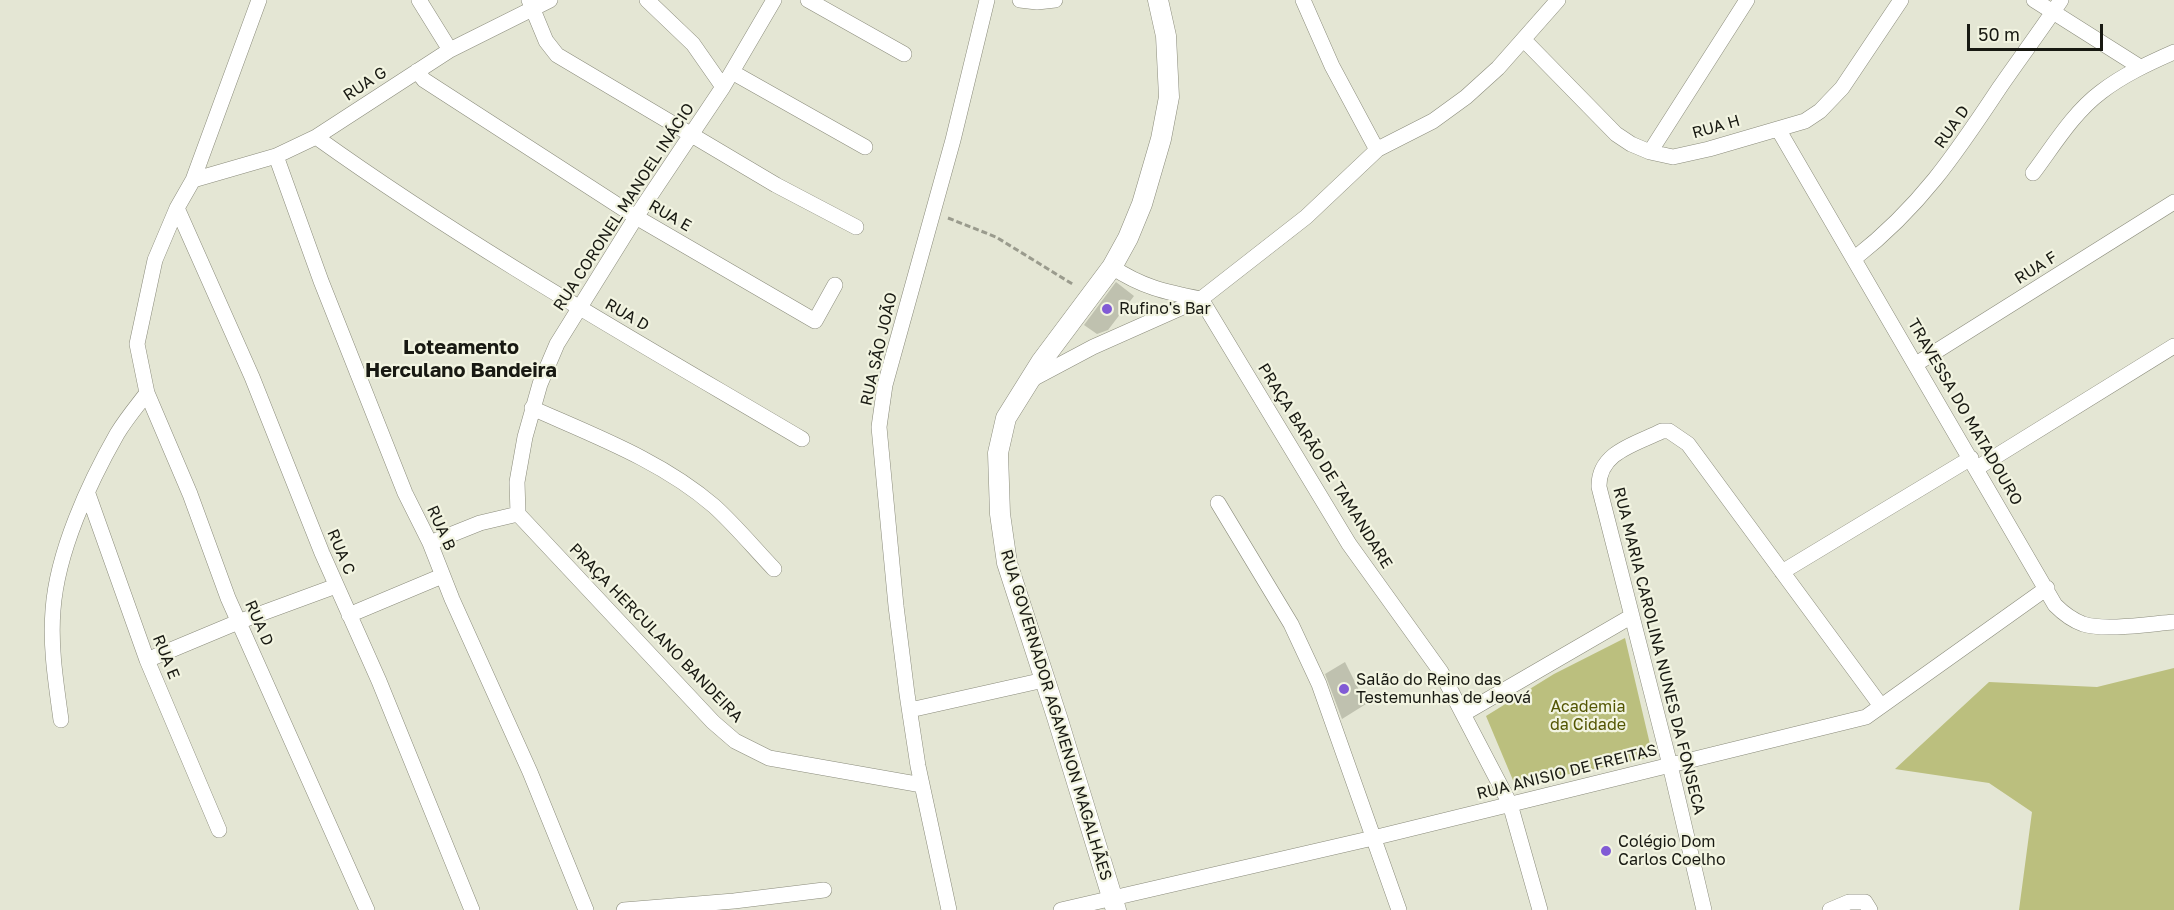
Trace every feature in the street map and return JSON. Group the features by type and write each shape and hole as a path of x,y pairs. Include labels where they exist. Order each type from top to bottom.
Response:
{"street":[{"path":"177,208 193,180 259,0"},
{"path":"418,0 450,50"},
{"name":"RUA G","path":"193,180 276,156 316,137 450,50 531,4 550,0"},
{"path":"647,0 693,44 723,87"},
{"name":"RUA CORONEL MANOEL INÁCIO","path":"518,514 517,482 532,408 557,344 636,216 723,87 774,0"},
{"path":"808,0 904,54"},
{"name":"RUA SÃO JOÃO","path":"949,910 922,785 910,710 896,606 879,427 885,385 973,63 987,0"},
{"path":"1020,0 1037,2 1055,0"},
{"name":"RUA GOVERNADOR AGAMENON MAGALHÃES","path":"1114,904 1007,563 1000,514 998,453 1006,418 1027,382 1112,267 1128,238 1142,204 1161,139 1169,97 1166,36 1158,0"},
{"path":"1303,0 1332,66 1377,150"},
{"path":"1027,382 1093,347 1201,299 1306,217 1377,150 1433,121 1466,97 1498,68 1558,0"},
{"path":"1650,152 1747,0"},
{"name":"RUA H","path":"1524,40 1616,134 1631,144 1650,152 1673,157 1805,121 1820,111 1835,96 1901,0"},
{"path":"2034,0 2057,6 2140,67"},
{"path":"531,4 546,41 557,55 776,185 856,227"},
{"name":"RUA D","path":"1854,258 1885,235 1929,188 2057,6"},
{"path":"2033,173 2076,115 2100,92 2140,67 2174,52"},
{"name":"RUA E","path":"417,71 424,80 636,216 815,321 835,285"},
{"path":"732,72 865,147"},
{"name":"TRAVESSA DO MATADOURO","path":"1778,129 2060,610 2081,624 2096,627 2174,622"},
{"name":"RUA D","path":"316,137 408,200 579,308 802,439"},
{"name":"RUA B","path":"276,156 321,281 405,493 430,543 442,576 530,772 586,910"},
{"name":"RUA F","path":"1916,364 2174,202"},
{"name":"RUA D","path":"177,208 155,260 137,344 147,393 190,494 238,622 367,910"},
{"name":"RUA C","path":"177,208 252,377 336,586 380,681 472,910"},
{"path":"1112,267 1131,280 1146,286 1201,299"},
{"name":"PRAÇA BARÃO DE TAMANDARE","path":"1201,299 1349,544 1441,672 1510,804 1540,910"},
{"path":"1782,572 2174,346"},
{"path":"61,720 52,649 52,609 58,572 71,531 118,433 147,393"},
{"path":"532,408 625,449 687,486 714,506 774,569"},
{"name":"RUA MARIA CAROLINA NUNES DA FONSECA","path":"1704,910 1670,765 1599,487 1599,474 1610,457 1662,430 1670,431 1688,444 1881,706"},
{"name":"RUA E","path":"88,494 147,660 219,830"},
{"path":"1218,503 1291,624 1319,684 1399,910"},
{"path":"430,543 480,523 518,514"},
{"name":"PRAÇA HERCULANO BANDEIRA","path":"518,514 713,722 735,741 769,758 922,785"},
{"path":"350,615 442,576"},
{"path":"147,660 238,622 336,586"},
{"name":"RUA ANISIO DE FREITAS","path":"1060,910 1114,904 1866,717 2047,588"},
{"path":"1463,714 1632,616"},
{"path":"910,710 1044,680"},
{"path":"624,910 735,906 824,890"},
{"path":"1830,910 1849,902 1868,906"}],"path":[{"path":"933,212 996,237 1091,296"}],"green space":[{"name":"Academia da Cidade","path":"1625,638 1653,757 1515,785 1486,716 1554,674"},
{"path":"2174,668 2174,910 2019,910 2032,812 1989,783 1895,769 1989,682 2097,687"}],"building":[{"name":"Rufino's Bar","path":"1116,282 1134,296 1108,330 1097,334 1084,325"},
{"name":"Salão do Reino das Testemunhas de Jeová","path":"1345,662 1366,704 1342,719 1325,674"}],"place":[{"name":"Rufino's Bar","path":"1107,309"},
{"name":"Salão do Reino das Testemunhas de Jeová","path":"1344,689"},
{"name":"Colégio Dom Carlos Coelho","path":"1606,851"}],"district":[{"name":"Loteamento Herculano Bandeira","path":"461,360"}]}
